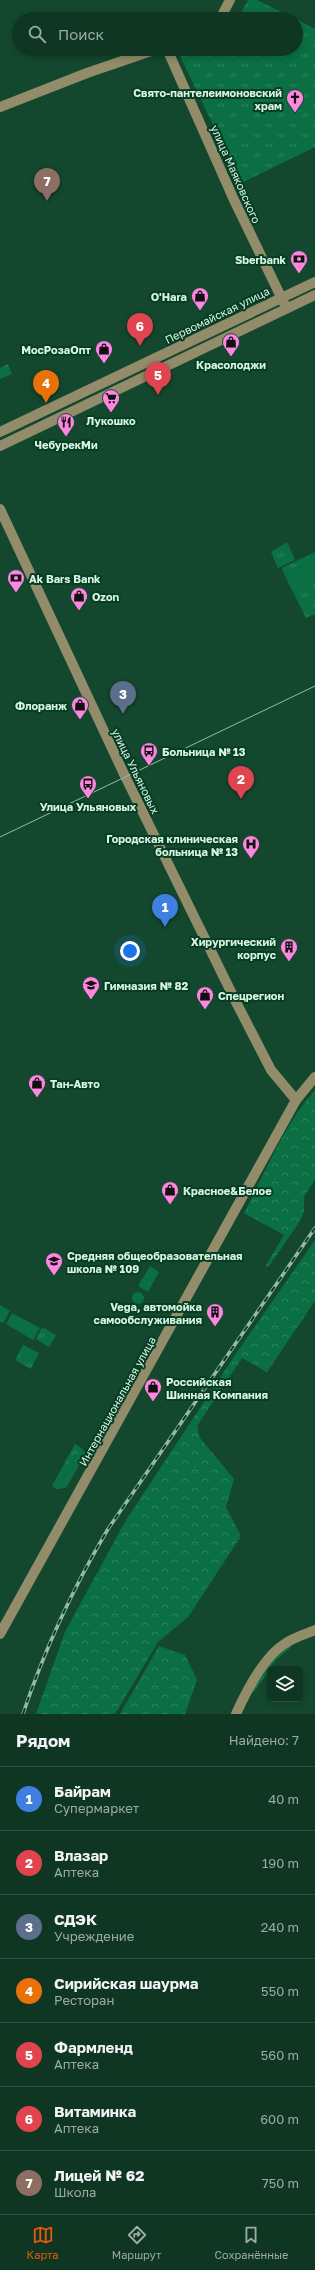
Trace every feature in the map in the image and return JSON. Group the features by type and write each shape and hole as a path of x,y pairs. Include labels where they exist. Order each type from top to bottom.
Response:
{"main road":[{"path":"224,12 230,0"},
{"path":"0,107 87,73 137,56"},
{"name":"улица Маяковского","path":"169,56 234,200 286,309"},
{"name":"Первомайская улица","path":"0,432 315,282"},
{"path":"0,446 315,295"},
{"name":"улица Ульяновых","path":"0,509 124,774 237,1004 271,1070 296,1100"},
{"name":"Интернациональная улица","path":"0,1634 296,1100 315,1077"},
{"path":"236,1714 247,1691 273,1655 286,1643 315,1630"}],"green space":[{"path":"248,0 257,0 281,12 242,12"},
{"path":"303,23 315,29 315,147 241,183 180,56 303,56"},
{"path":"8,364 12,374 0,379 0,368"},
{"path":"287,542 295,560 278,568 271,552"},
{"path":"315,552 315,559 284,574 282,568"},
{"path":"315,559 315,581 293,592 284,574"},
{"path":"315,581 315,614 306,618 293,592"},
{"path":"315,1091 315,1179 304,1197 304,1212 300,1221 269,1266 265,1267 284,1235 244,1213 295,1115"},
{"path":"315,1240 315,1301 267,1372 242,1358 197,1426 200,1438 234,1479 226,1507 241,1536 188,1617 158,1642 115,1714 36,1714 65,1632 126,1520 233,1358"},
{"path":"150,1266 159,1272 148,1292 138,1286"},
{"path":"136,1292 140,1292 144,1298 140,1304 136,1304 132,1300 132,1296"},
{"path":"0,1305 10,1311 3,1323 0,1322"},
{"path":"12,1313 40,1328 33,1340 6,1324"},
{"path":"42,1327 56,1335 49,1347 36,1339"},
{"path":"23,1345 39,1353 31,1369 15,1360"},
{"path":"75,1444 81,1448 57,1489 52,1486"},
{"path":"81,1448 86,1453 66,1488 57,1489"},
{"path":"289,1645 291,1647 276,1660 272,1666 269,1666 275,1657"},
{"path":"159,1646 185,1655 197,1680 185,1714 120,1714"},
{"path":"267,1668 267,1673 254,1692 251,1691"}],"tram line":[{"path":"0,837 315,686"}],"railway":[{"path":"23,1714 50,1642 83,1574 108,1529 315,1228"}],"place":[{"name":"Свято-пантелеимоновский храм","path":"295,113"},
{"name":"Лицей № 62","path":"47,201"},
{"name":"Sberbank","path":"299,274"},
{"name":"O'Hara","path":"200,311"},
{"name":"Витаминка","path":"140,346"},
{"name":"Красолоджи","path":"231,357"},
{"name":"МосРозаОпт","path":"104,364"},
{"name":"Фармленд","path":"158,395"},
{"name":"Сирийская шаурма","path":"46,403"},
{"name":"Лукошко","path":"111,413"},
{"name":"ЧебурекМи","path":"66,437"},
{"name":"Ak Bars Bank","path":"16,593"},
{"name":"Ozon","path":"79,611"},
{"name":"СДЭК","path":"123,714"},
{"name":"Флоранж","path":"80,720"},
{"name":"Больница № 13","path":"149,766"},
{"name":"Улица Ульяновых","path":"88,799"},
{"name":"Влазар","path":"241,799"},
{"name":"Городская клиническая больница № 13","path":"251,859"},
{"name":"Байрам","path":"165,927"},
{"name":"Хирургический корпус","path":"289,962"},
{"name":"Гимназия № 82","path":"91,1000"},
{"name":"Спецрегион","path":"205,1010"},
{"name":"Тан-Авто","path":"37,1098"},
{"name":"Красное&Белое","path":"170,1205"},
{"name":"Средняя общеобразовательная школа № 109","path":"54,1276"},
{"name":"Vega, автомойка самообслуживания","path":"215,1327"},
{"name":"Российская Шинная Компания","path":"153,1402"}]}
